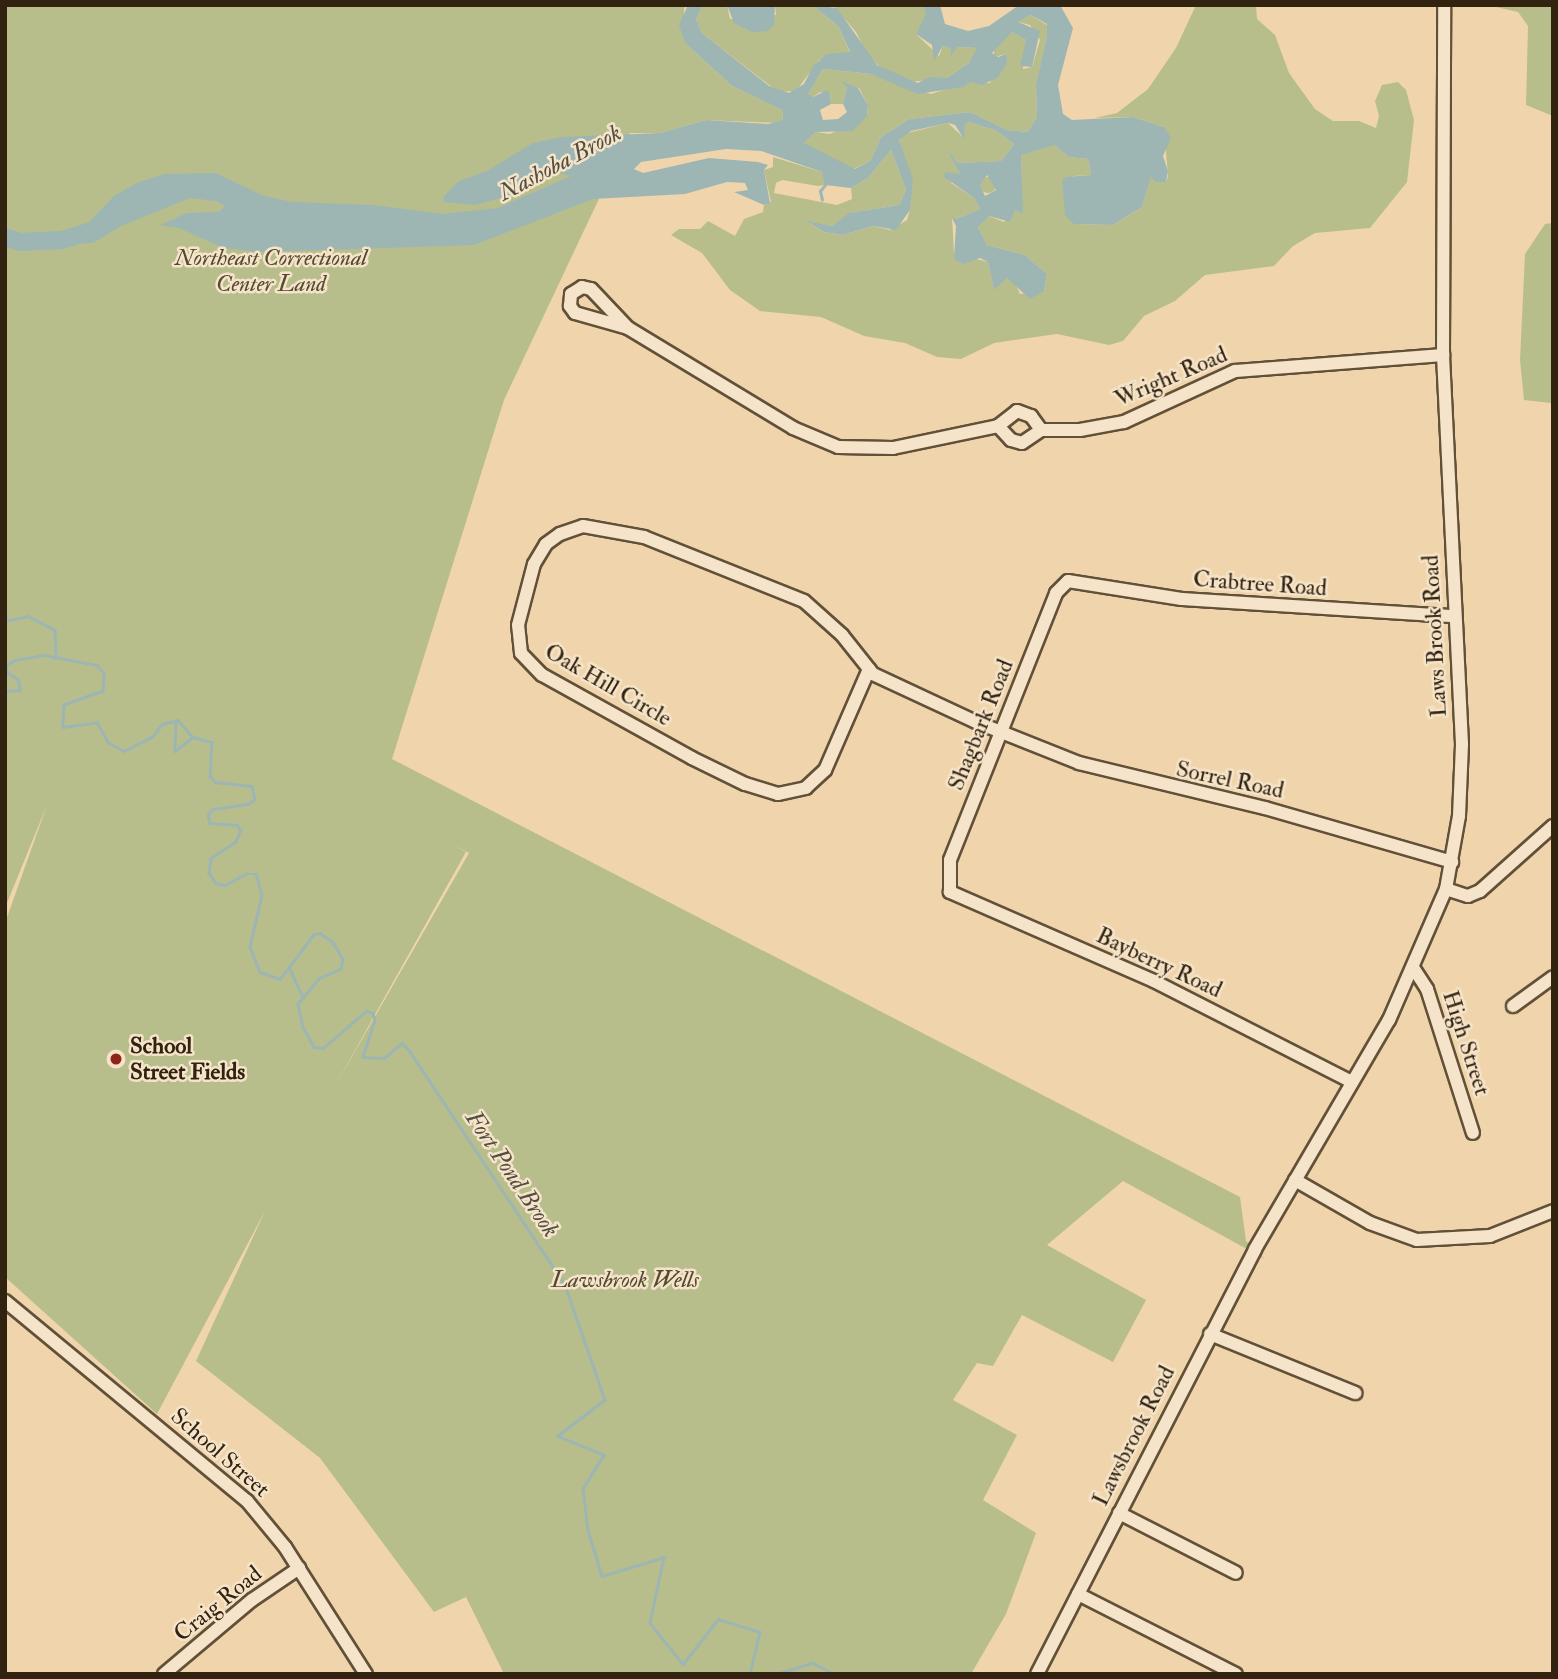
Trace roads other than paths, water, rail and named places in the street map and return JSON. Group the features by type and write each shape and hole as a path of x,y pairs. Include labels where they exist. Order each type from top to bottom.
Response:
{"street":[{"name":"Laws Brook Road","path":"1272,1220 1414,969 1446,890 1452,862 1462,786 1443,355 1444,5"},
{"name":"Wright Road","path":"628,328 598,293 582,287 571,294 575,313 628,328 793,428 838,447 879,450 998,426 1022,411 1041,430"},
{"name":"Wright Road","path":"998,426 1016,442 1027,441 1041,430 1080,430 1124,422 1205,382 1251,368 1443,355"},
{"name":"Oak Hill Circle","path":"869,669 825,770 806,788 778,794 745,784 692,758 542,675 521,653 518,625 534,564 546,544 583,526 673,546 804,601 842,635 869,669 909,693 1001,732"},
{"name":"Crabtree Road","path":"1066,583 1092,582 1182,599 1454,616"},
{"name":"Shagbark Road","path":"947,887 950,860 1056,593 1066,583"},
{"name":"Sorrel Road","path":"1001,732 1091,766 1289,815 1452,862"},
{"path":"1446,890 1468,896 1480,891 1553,826"},
{"name":"Bayberry Road","path":"947,887 968,901 1154,981 1352,1082"},
{"name":"High Street","path":"1414,969 1427,989 1473,1133"},
{"path":"1513,1006 1553,977"},
{"path":"1295,1180 1370,1223 1417,1240 1490,1236 1553,1211"},
{"name":"Lawsbrook Road","path":"1037,1674 1210,1334 1272,1220"},
{"name":"School Street","path":"5,1301 217,1473 266,1522 299,1568 366,1674"},
{"path":"1210,1334 1355,1393"},
{"path":"1119,1513 1236,1573"},
{"name":"Craig Road","path":"164,1674 252,1600 299,1568"},
{"path":"1078,1594 1236,1674"}],"water":[{"path":"688,5 703,5 696,19 702,33 769,86 789,93 804,84 813,66 827,54 850,52 838,26 812,5 837,8 877,65 918,83 929,77 947,78 969,63 977,48 958,47 951,55 951,48 943,46 934,61 932,45 916,34 926,14 923,5 940,5 945,24 968,31 989,26 1019,5 1060,5 1073,28 1058,85 1063,114 1072,120 1133,117 1164,127 1171,138 1163,156 1168,171 1166,182 1155,182 1151,177 1142,207 1113,225 1074,224 1065,215 1062,181 1066,177 1091,175 1088,159 1069,157 1054,145 1021,155 1023,214 1015,210 1010,222 989,216 978,227 987,245 1025,255 1047,274 1044,291 1030,299 1007,278 994,290 988,262 980,258 963,264 954,259 956,226 951,216 956,219 980,209 974,198 944,177 945,172 960,174 946,148 958,163 1001,161 1014,144 997,131 969,122 965,124 964,139 955,125 948,123 911,131 899,140 913,179 910,210 896,230 873,226 843,235 824,232 806,221 832,226 849,213 899,205 906,190 891,150 868,178 851,188 825,185 822,172 761,151 726,149 641,162 634,169 643,173 709,158 758,162 768,165 764,170 770,203 764,205 734,192 748,190 745,183 727,182 685,194 593,199 474,245 261,252 224,248 179,228 160,225 187,213 219,212 225,206 216,201 190,198 121,226 93,243 68,244 114,196 139,182 165,174 216,173 264,196 292,202 373,205 443,214 498,208 571,176 555,172 514,194 475,205 443,202 444,196 459,181 489,170 533,143 562,137 660,133 706,120 768,124 783,120 782,110 732,86 685,43 679,25","holes":["1031,15 1047,24 1047,35 1036,85 1037,117 1028,132 1007,130 970,112 909,119 881,137 871,160 855,169 804,143 816,132 853,131 867,116 868,105 858,88 841,81 847,87 843,104 847,112 838,119 823,120 820,110 831,104 830,94 827,90 813,97 808,94 823,69 871,74 917,94 964,87 970,82 982,85 997,78 1007,63 1006,54 998,57 992,53 1012,32 1026,40 1020,66 1032,67 1040,31 1018,22","987,175 996,190 985,196 980,185"]},
{"path":"727,5 775,5 774,25 767,31 752,32 734,23"}],"waterway":[{"path":"822,200 820,191 825,185"},
{"name":"Nashoba Brook","path":"5,237 20,242 62,240 97,229"},
{"name":"Fort Pond Brook","path":"5,621 28,616 55,630 56,658"},
{"name":"Fort Pond Brook","path":"5,691 20,690 18,680 6,672 6,665 15,660 44,655 97,665 104,673 103,691 64,705 63,727 97,722 108,742 124,751 152,737 162,724 178,720 193,737 212,742 210,776 215,782 252,786 255,799 249,804 212,810 208,815 210,823 237,825 241,830 236,842 211,858 209,873 216,883 225,885 246,874 256,874 262,895 250,947 260,972 280,979 313,935 320,933 333,942 343,959 341,969 319,979 298,1004 303,1027 314,1047 323,1048 366,1011 373,1013 375,1020 363,1057 384,1058 402,1043 409,1050 565,1285 605,1400 558,1436 604,1455 583,1489 588,1530 602,1576 664,1557 650,1623 683,1664 718,1619 760,1632 750,1674"},
{"name":"Fort Pond Brook","path":"176,720 175,751 193,737"},
{"name":"Fort Pond Brook","path":"289,967 302,995"},
{"name":"Fort Pond Brook","path":"776,1674 813,1663 835,1674"}],"place":[{"name":"School Street Fields","path":"116,1059"}],"park label":[{"name":"Northeast Correctional Center Land","path":"271,271"},
{"name":"Lawsbrook Wells","path":"625,1280"}]}
